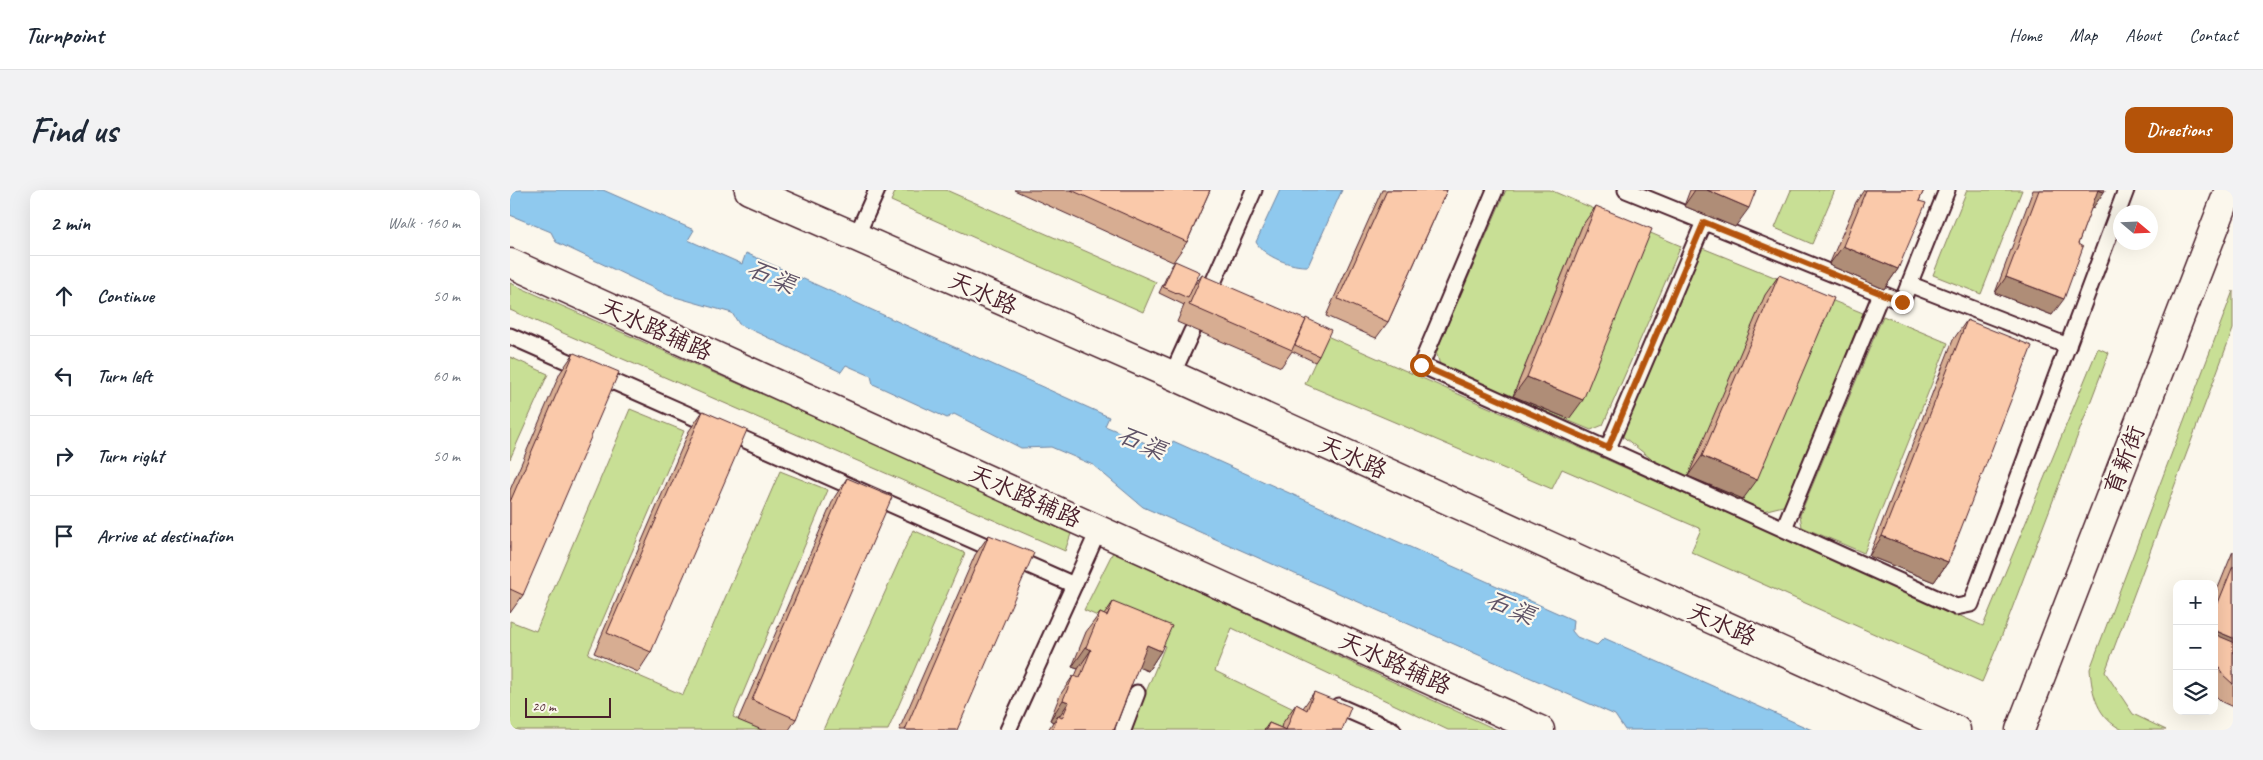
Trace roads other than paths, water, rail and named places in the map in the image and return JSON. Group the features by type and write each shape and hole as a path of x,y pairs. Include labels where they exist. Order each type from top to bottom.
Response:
{"street":[{"name":"天水路","path":"749,190 1172,375 1956,730"},
{"name":"育新街","path":"2020,730 2229,190"},
{"name":"天水路辅路","path":"510,263 1540,730"}],"lane":[{"path":"856,237 877,190"},
{"path":"1208,294 1254,190"},
{"path":"1495,190 1421,365 1956,606 1971,604 2126,190"},
{"path":"1626,190 1902,302 1947,190"},
{"path":"1608,448 1704,222"},
{"path":"1909,284 2068,346"},
{"path":"1784,528 1881,294"},
{"path":"1172,375 1192,331"},
{"path":"510,336 1074,585"},
{"path":"1008,730 1099,529"},
{"path":"1123,730 1137,693"},
{"path":"1338,706 1393,730"}],"water":[{"name":"石渠","path":"510,190 603,190 694,230 688,240 742,264 746,253 1109,417 1105,426 1167,452 1173,441 1573,620 1572,631 1577,637 1597,645 1604,638 1812,730 1625,730 1615,715 1143,507 1093,465 1051,447 1021,448 954,414 947,418 873,384 871,376 846,365 841,372 739,324 732,313 668,295 556,242 551,232 510,215"},
{"path":"1280,190 1342,190 1308,266 1294,265 1279,260 1265,252 1256,242"}]}
